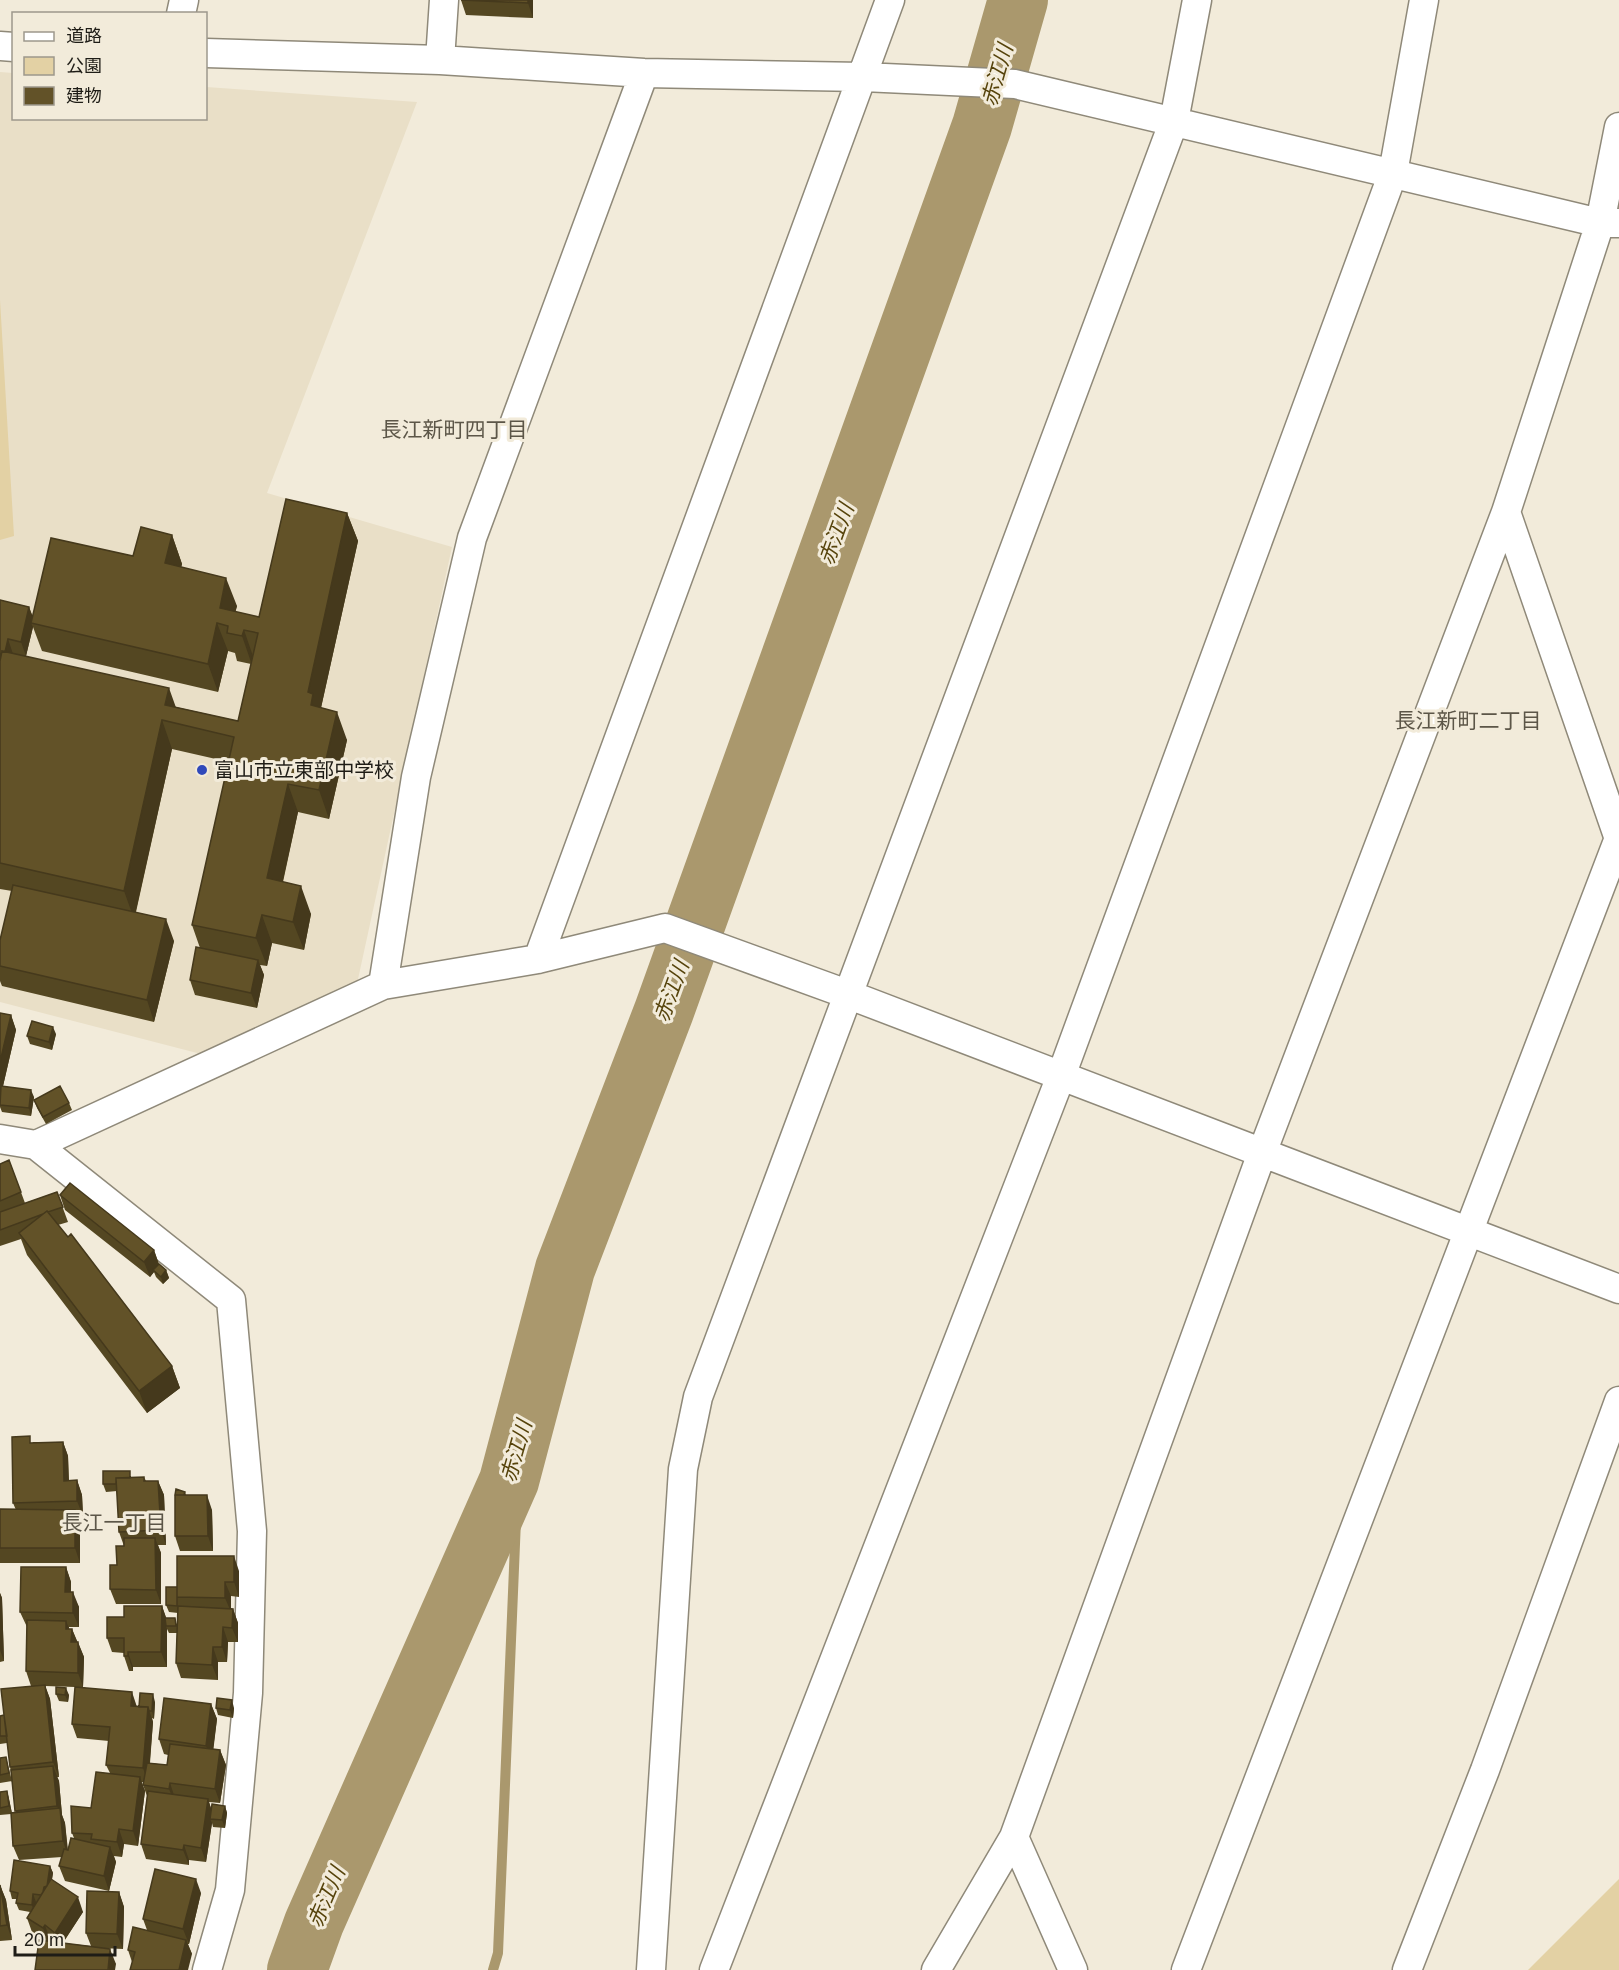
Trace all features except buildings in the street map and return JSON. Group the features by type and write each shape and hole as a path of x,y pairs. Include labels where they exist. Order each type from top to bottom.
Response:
{"street":[{"path":"440,60 444,0"},
{"path":"538,959 890,0"},
{"path":"651,1970 683,1469 698,1397 1174,121 1197,0"},
{"path":"714,1970 1061,1076 1393,173 1424,0"},
{"path":"207,53 440,60 644,73 863,77 1015,84 1609,223"},
{"path":"383,985 416,777 472,538 644,73"},
{"path":"936,1970 1014,1837 1262,1153 1506,512 1609,223 1619,127"},
{"path":"1186,1970 1619,838 1506,512"},
{"path":"36,1145 383,985 538,959 665,928 847,994 1619,1289"},
{"path":"0,1139 36,1145 231,1300 252,1531 248,1693 230,1890 207,1970"},
{"path":"1407,1970 1485,1770 1619,1401"},
{"path":"1014,1837 1073,1970"}],"shaded area":[{"name":"富山市立東部中学校","path":"0,72 12,73 12,120 207,120 207,87 417,102 267,493 452,547 355,993 201,1054 0,1002"}],"green space":[{"path":"0,300 14,536 0,540"},
{"path":"1619,1879 1619,1970 1528,1970"}],"waterway":[{"name":"赤江川","path":"297,1970 314,1923 509,1481 565,1269 664,1011 982,126 1018,0"},
{"path":"493,1970 498,1953 516,1520 509,1481"}],"place":[{"name":"富山市立東部中学校","path":"202,770"}],"district":[{"name":"長江新町四丁目","path":"454,429"},
{"name":"長江新町二丁目","path":"1468,720"},
{"name":"長江一丁目","path":"114,1522"}]}
